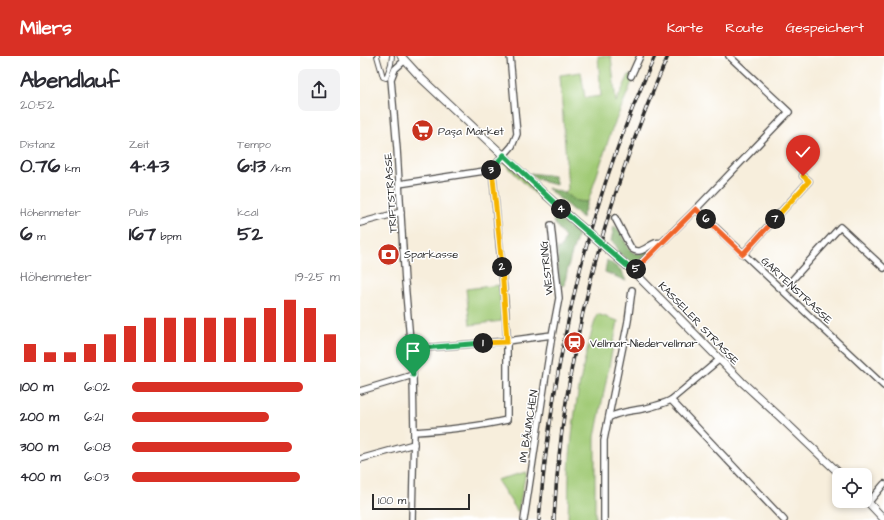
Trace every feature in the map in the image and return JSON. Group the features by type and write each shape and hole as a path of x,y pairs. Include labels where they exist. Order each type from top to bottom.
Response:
{"main road":[{"name":"KASSELER STRASSE","path":"403,59 577,224 633,271 720,359 834,468"},
{"path":"872,506 884,519"}],"street":[{"path":"377,56 383,78 386,78 392,56"},
{"path":"399,184 491,170 512,146 517,134 510,56"},
{"path":"631,76 640,56"},
{"path":"633,271 696,209 789,112 729,56"},
{"name":"TRIFTSTRASSE","path":"403,59 395,69 391,79 413,375 414,444 412,520"},
{"path":"414,432 453,430 487,425 507,420 507,342 502,269 491,170"},
{"path":"743,254 809,181 803,176"},
{"name":"GARTENSTRASSE","path":"696,209 884,386"},
{"path":"360,224 401,212"},
{"path":"615,218 631,248 635,251 639,252 656,243 662,243"},
{"name":"WESTRING","path":"551,225 559,298 552,335"},
{"path":"783,290 840,227 884,268"},
{"path":"604,520 604,440 610,417 628,321 632,290"},
{"path":"411,349 507,342 552,335"},
{"name":"IM BÄUMCHEN","path":"524,520 552,335"},
{"path":"610,417 617,413 646,408 671,400 720,359"},
{"path":"360,391 413,375"},
{"path":"671,400 784,520"},
{"path":"360,459 414,444"},
{"path":"872,495 884,484"}],"green space":[{"path":"598,56 611,56 616,102 629,75 634,77 611,132 588,202 576,201 564,193 568,189 560,75 581,72 585,98 601,96"},
{"path":"503,162 507,163 579,229 578,232 554,213"},
{"path":"530,173 554,176 557,185 544,182 540,179 537,180"},
{"path":"547,188 564,193 576,201 587,202 582,218"},
{"path":"555,216 578,235 570,259 564,286 560,285 557,249 561,248 565,238 553,221"},
{"path":"614,226 620,231 629,249 634,253 640,254 656,245 642,259 632,263 618,252 616,245 611,241"},
{"path":"607,260 621,270 626,281 605,272"},
{"path":"499,285 502,321 470,325 466,289"},
{"path":"597,314 618,321 595,437 595,520 568,520 569,465 575,413 584,363"},
{"path":"526,472 518,512 497,480"}],"railway":[{"path":"539,520 553,400 577,283 592,226 610,169 631,112 655,56"},
{"path":"554,520 566,401 590,283 624,167 668,56"}],"place":[{"name":"Paşa Market","path":"422,131"},
{"name":"Sparkasse","path":"389,254"},
{"name":"Vellmar-Niedervellmar","path":"574,343"}],"route":[{"path":"413,375 411,349 507,342 502,269 491,170 504,155 577,224 633,271 696,209 743,254 809,181 803,176"}]}
